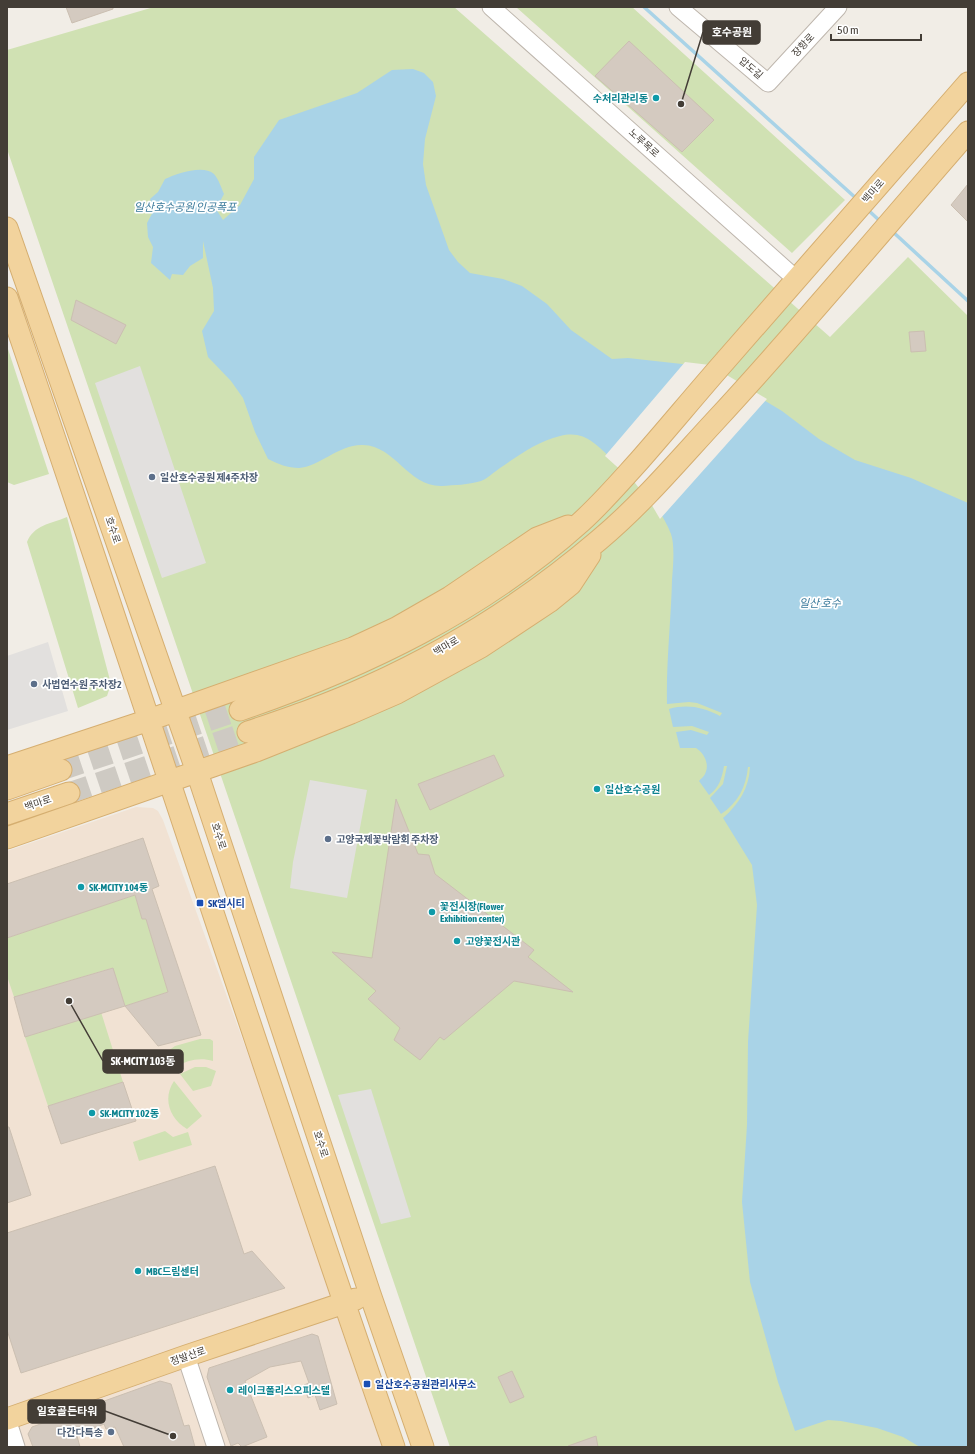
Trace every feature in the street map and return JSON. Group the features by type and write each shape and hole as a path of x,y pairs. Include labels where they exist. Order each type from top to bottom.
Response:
{"main road":[{"name":"백마로","path":"582,521 601,502 695,397 796,279 968,84"},
{"name":"백마로","path":"248,732 327,704 435,653 519,600 600,539 643,499 803,324 968,132"},
{"name":"호수로","path":"7,228 176,710 370,1294 423,1447"},
{"path":"7,298 72,487 168,782 344,1304 394,1447"},
{"path":"7,767 329,658 367,642 450,597 537,538 582,521"},
{"path":"240,710 336,675 418,635 500,585 544,553 582,521"},
{"path":"7,838 256,751 397,693 447,667 528,617 571,584 600,539"},
{"path":"7,789 61,770"},
{"name":"백마로","path":"7,814 69,793"},
{"name":"정발산로","path":"7,1419 186,1356 370,1294"}],"street":[{"name":"노루목로","path":"491,7 796,279"},
{"name":"압도길","path":"678,7 768,83"},
{"name":"장항로","path":"768,83 838,7"},
{"path":"186,1356 216,1447"},
{"path":"7,1419 16,1447"}],"shaded area":[{"name":"일산호수공원 제4주차장","path":"140,366 206,563 162,578 95,383"},
{"name":"사법연수원 주차장2","path":"48,642 68,711 7,730 7,656"},
{"name":"고양국제꽃박람회 주차장","path":"310,780 367,790 347,898 290,888 293,862"},
{"path":"136,807 153,808 158,811 163,820 275,1129 382,1447 7,1447 7,851"},
{"path":"371,1089 411,1217 381,1224 338,1095"}],"green space":[{"name":"일산호수공원","path":"154,7 454,7 830,337 908,257 968,316 968,1447 450,1447 7,149 7,50"},
{"path":"516,7 632,7 845,200 792,253"},
{"path":"7,346 49,474 14,485 7,482"},
{"path":"67,517 111,684 107,696 78,708 27,542 30,536 38,528"},
{"path":"135,895 142,919 146,919 168,992 125,1006 112,968 14,997 7,976 7,938"},
{"path":"101,1012 123,1082 48,1106 25,1037"},
{"path":"200,1039 210,1039 213,1041 213,1061 203,1059 194,1060 176,1067 168,1055 168,1051 175,1046"},
{"path":"195,1067 206,1067 216,1071 211,1086 193,1091 180,1074"},
{"path":"174,1081 202,1116 187,1129 176,1120 172,1114 168,1101 170,1088"},
{"path":"165,1131 173,1137 188,1132 192,1145 139,1161 133,1142"}],"water":[{"name":"일산 호수","path":"413,69 424,73 433,82 436,96 425,139 423,164 426,185 449,250 458,262 470,273 503,279 522,286 547,304 571,330 612,359 628,358 709,367 782,411 819,439 855,460 911,478 968,503 968,1447 920,1447 903,1437 877,1428 841,1421 828,1420 795,1431 778,1382 750,1282 742,1202 747,1125 748,1042 757,905 752,865 723,818 734,807 742,795 748,782 750,767 748,767 740,794 732,805 721,814 710,798 723,784 727,766 724,766 720,782 709,795 699,781 704,775 707,766 704,756 696,748 680,748 676,732 691,730 707,735 709,732 692,726 673,727 669,709 676,707 695,707 707,710 720,716 722,713 697,703 689,702 667,704 667,673 673,550 671,534 654,503 613,460 595,444 576,435 560,436 544,441 521,454 481,481 456,485 430,485 411,474 384,452 374,447 363,445 346,448 307,467 291,467 276,463 268,459 255,432 243,398 231,381 208,357 202,331 214,311 213,288 203,241 203,258 190,266 183,275 172,274 170,280 151,263 153,247 148,237 147,223 154,210 150,199 158,192 165,179 197,170 209,171 214,174 219,181 224,194 216,209 223,220 240,205 254,179 254,157 279,120 357,93 392,70"}],"pier":[{"path":"685,362 710,365 767,399 660,519 650,502 635,483 605,456"}],"building":[{"path":"66,7 113,7 113,9 72,23"},
{"name":"수처리관리동","path":"629,41 714,120 682,152 595,76"},
{"path":"968,184 968,222 951,205"},
{"path":"76,300 126,325 116,344 71,320"},
{"path":"924,331 926,351 911,352 909,332"},
{"path":"494,755 504,776 430,810 418,784"},
{"name":"꽃전시장(Flower Exhibition center)","path":"396,799 418,854 429,855 435,874 534,950 528,957 573,992 514,981 444,1040 440,1037 420,1060 394,1040 400,1028 368,999 376,991 332,952 372,958"},
{"name":"SK-MCITY 104동","path":"143,838 159,886 152,889 201,1035 158,1046 125,1006 168,992 146,919 142,919 135,895 7,938 7,884"},
{"path":"113,968 125,1006 25,1037 14,997"},
{"name":"SK-MCITY 102동","path":"123,1082 136,1121 61,1144 48,1106"},
{"path":"7,1127 9,1127 31,1195 7,1203"},
{"name":"MBC드림센터","path":"215,1166 244,1254 252,1251 285,1288 21,1373 7,1330 7,1233"},
{"name":"레이크폴리스오피스텔","path":"312,1334 318,1336 337,1404 320,1410 315,1395 308,1398 304,1385 309,1383 301,1361 270,1367 245,1381 267,1437 242,1447 238,1443 231,1446 207,1377 209,1368"},
{"path":"512,1371 524,1397 510,1403 498,1377"},
{"path":"160,1381 171,1384 184,1426 189,1425 195,1447 124,1447 115,1427 106,1429 104,1424 77,1436 80,1447 33,1447 28,1434 32,1427"},
{"path":"596,1436 598,1447 568,1447 568,1446"}],"waterway":[{"path":"644,7 858,200"},
{"path":"867,209 881,222"},
{"path":"892,231 968,301"}],"tunnel":[{"path":"61,770 240,710"},
{"path":"69,793 248,732"}],"place":[{"name":"수처리관리동","path":"656,98"},
{"name":"호수공원","path":"681,104"},
{"name":"일산호수공원 제4주차장","path":"152,477"},
{"name":"사법연수원 주차장2","path":"34,684"},
{"name":"일산호수공원","path":"597,789"},
{"name":"고양국제꽃박람회 주차장","path":"328,839"},
{"name":"SK-MCITY 104동","path":"81,887"},
{"name":"SK엠시티","path":"200,903"},
{"name":"꽃전시장(Flower Exhibition center)","path":"432,912"},
{"name":"고양꽃전시관","path":"457,941"},
{"name":"SK-MCITY 103동","path":"69,1001"},
{"name":"SK-MCITY 102동","path":"92,1113"},
{"name":"MBC드림센터","path":"138,1271"},
{"name":"일산호수공원관리사무소","path":"367,1384"},
{"name":"레이크폴리스오피스텔","path":"230,1390"},
{"name":"다간다특송","path":"111,1432"},
{"name":"일호골든타워","path":"173,1436"}],"water label":[{"name":"일산호수공원 인공폭포","path":"185,207"}]}
